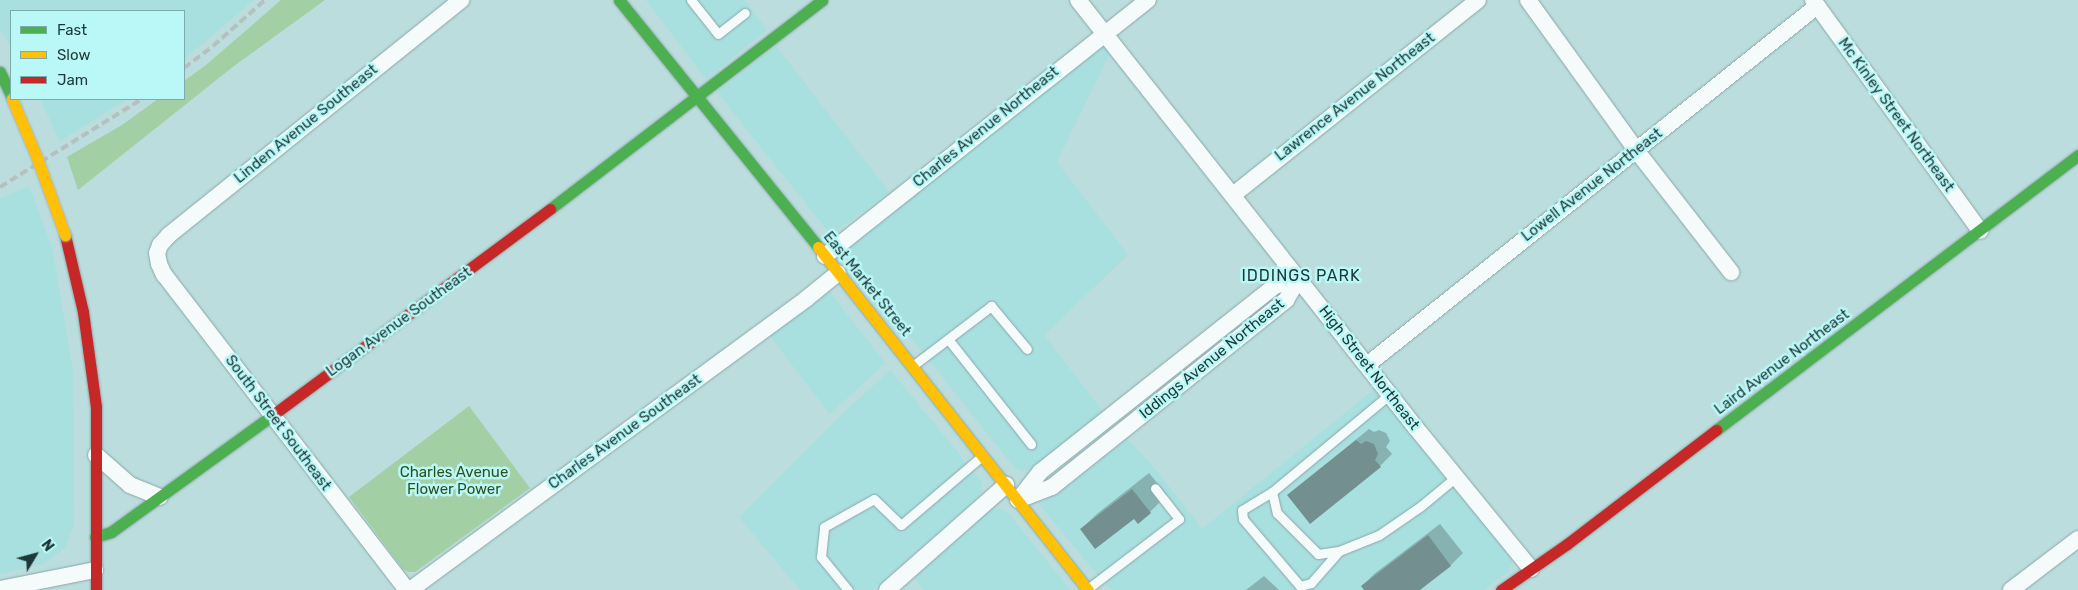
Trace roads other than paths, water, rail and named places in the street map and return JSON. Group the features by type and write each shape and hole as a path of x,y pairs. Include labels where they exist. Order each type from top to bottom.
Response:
{"street":[{"name":"Linden Avenue Southeast","path":"157,253 160,245 169,235 461,0"},
{"name":"East Market Street","path":"620,0 913,366 1088,590"},
{"name":"Logan Avenue Southeast","path":"95,537 112,532 498,249 697,98 822,0"},
{"name":"High Street Northeast","path":"1078,0 1531,569"},
{"name":"Charles Avenue Northeast","path":"825,256 1148,0"},
{"name":"Lawrence Avenue Northeast","path":"1233,195 1478,0"},
{"path":"1528,0 1636,150 1731,272"},
{"name":"Lowell Avenue Northeast","path":"1367,365 1636,150 1815,3"},
{"name":"Mc Kinley Street Northeast","path":"1815,3 1980,230"},
{"path":"2,77 10,93"},
{"path":"13,100 38,158 65,235 83,312 96,407 96,590"},
{"name":"Laird Avenue Northeast","path":"1501,590 2078,155"},
{"name":"South Street Southeast","path":"157,253 158,264 164,275 408,590"},
{"name":"Charles Avenue Southeast","path":"408,590 806,299 838,273"},
{"name":"Iddings Avenue Northeast","path":"1018,500 1052,487 1286,300 1299,278"},
{"path":"96,455 130,485 160,497"},
{"path":"887,590 1006,485"},
{"path":"2011,590 2078,539"},
{"path":"0,589 95,570"}],"lane":[{"path":"691,0 718,34 745,13"},
{"path":"913,366 991,306 1027,348"},
{"path":"948,339 1031,444"},
{"path":"1339,551 1311,583 1300,586 1243,519 1242,510 1272,492 1390,394"},
{"path":"848,590 821,557 824,527 874,499 901,525 983,456"},
{"path":"1272,492 1277,513 1318,554 1339,551 1379,534 1421,506 1456,477"},
{"path":"1088,590 1179,519 1155,488"}],"railway":[{"path":"185,67 213,46 265,0"},
{"path":"0,187 140,100"}],"district":[{"name":"IDDINGS PARK","path":"1301,276"}],"park label":[{"name":"Charles Avenue Flower Power","path":"454,480"}]}
